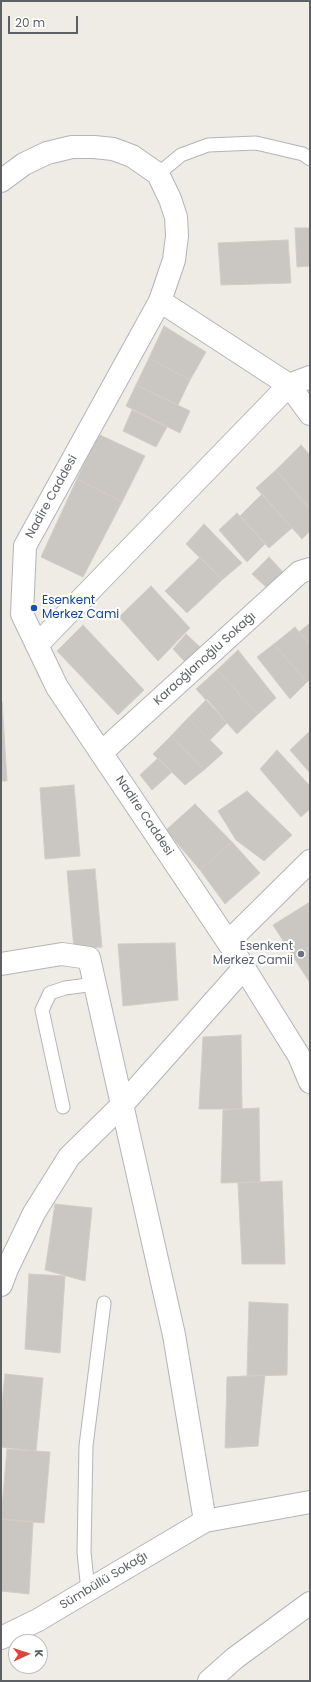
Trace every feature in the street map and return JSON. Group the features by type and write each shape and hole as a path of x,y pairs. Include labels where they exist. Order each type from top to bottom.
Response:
{"street":[{"name":"Nadire Caddesi","path":"1,181 24,164 47,153 72,147 113,149 132,156 158,174 176,216 177,236 174,260 160,301 25,546 22,614 57,687 228,942 299,1056 310,1082"},
{"path":"160,301 289,386 310,414"},
{"path":"37,645 289,386 310,377"},
{"name":"Karaoğlanoğlu Sokağı","path":"102,752 300,572 310,569"},
{"path":"228,942 310,861"},
{"path":"1,964 62,954 89,958 174,1336 205,1521 310,1502"},
{"path":"1,1285 7,1269 34,1213 69,1157 123,1104 243,968"},
{"name":"Sümbüllü Sokağı","path":"1,1638 38,1620 205,1521"},
{"path":"209,1681 235,1658 310,1602"}],"lane":[{"path":"158,174 181,155 208,145 256,142 303,154 310,159"},
{"path":"63,1107 42,1010 50,993 65,988 95,984"},
{"path":"88,1591 84,1552 86,1446 104,1303"}],"building":[{"path":"295,228 310,228 310,266 297,267"},
{"path":"288,240 291,283 221,285 218,243"},
{"path":"164,326 206,352 190,380 149,358"},
{"path":"149,358 190,380 178,405 136,385"},
{"path":"136,385 190,411 180,433 126,406"},
{"path":"132,410 167,427 156,447 123,431"},
{"path":"98,434 145,456 122,502 77,479"},
{"path":"301,445 310,455 310,506 308,507 276,470"},
{"path":"276,470 310,509 310,531 302,539 256,488"},
{"path":"77,479 122,502 83,577 41,557"},
{"path":"262,494 292,528 269,548 240,516"},
{"path":"237,513 265,544 247,562 219,530"},
{"path":"204,524 242,563 222,580 186,544"},
{"path":"200,557 222,580 187,613 165,591"},
{"path":"269,557 283,572 266,587 252,574"},
{"path":"151,586 190,628 158,661 119,617"},
{"path":"310,623 310,645 299,632"},
{"path":"83,625 144,690 118,715 57,651"},
{"path":"295,627 310,645 310,680 307,682 274,644"},
{"path":"186,634 200,647 185,662 173,649"},
{"path":"274,644 307,682 290,699 257,657"},
{"path":"238,650 276,698 258,714 217,670"},
{"path":"217,670 258,714 237,734 196,689"},
{"path":"207,699 227,723 210,740 188,718"},
{"path":"2,701 7,781 1,781"},
{"path":"188,718 223,753 204,770 171,736"},
{"path":"310,731 310,773 290,750"},
{"path":"171,736 204,770 185,785 153,754"},
{"path":"277,750 310,786 310,809 301,817 260,769"},
{"path":"158,758 172,772 152,790 140,775"},
{"path":"74,785 80,856 45,859 40,788"},
{"path":"247,791 292,835 264,861 236,840 218,811"},
{"path":"195,804 232,842 200,870 166,830"},
{"path":"232,842 260,873 225,904 200,870"},
{"path":"95,869 102,947 74,949 67,871"},
{"name":"Esenkent Merkez Camii","path":"310,902 310,983 273,925"},
{"path":"175,943 178,1000 123,1006 118,944"},
{"path":"241,1035 242,1109 199,1109 203,1037"},
{"path":"259,1108 260,1182 221,1183 223,1110"},
{"path":"282,1181 285,1264 242,1264 238,1183"},
{"path":"55,1204 92,1208 85,1281 45,1270"},
{"path":"29,1274 65,1276 60,1353 25,1349"},
{"path":"249,1302 288,1304 287,1375 247,1376"},
{"path":"5,1374 43,1378 36,1451 1,1447 1,1412"},
{"path":"265,1375 258,1446 225,1448 227,1377"},
{"path":"7,1449 50,1452 44,1523 1,1519"},
{"path":"1,1519 33,1522 29,1594 1,1591"}],"place":[{"name":"Esenkent Merkez Cami","path":"34,608"},
{"name":"Esenkent Merkez Camii","path":"301,954"}]}
